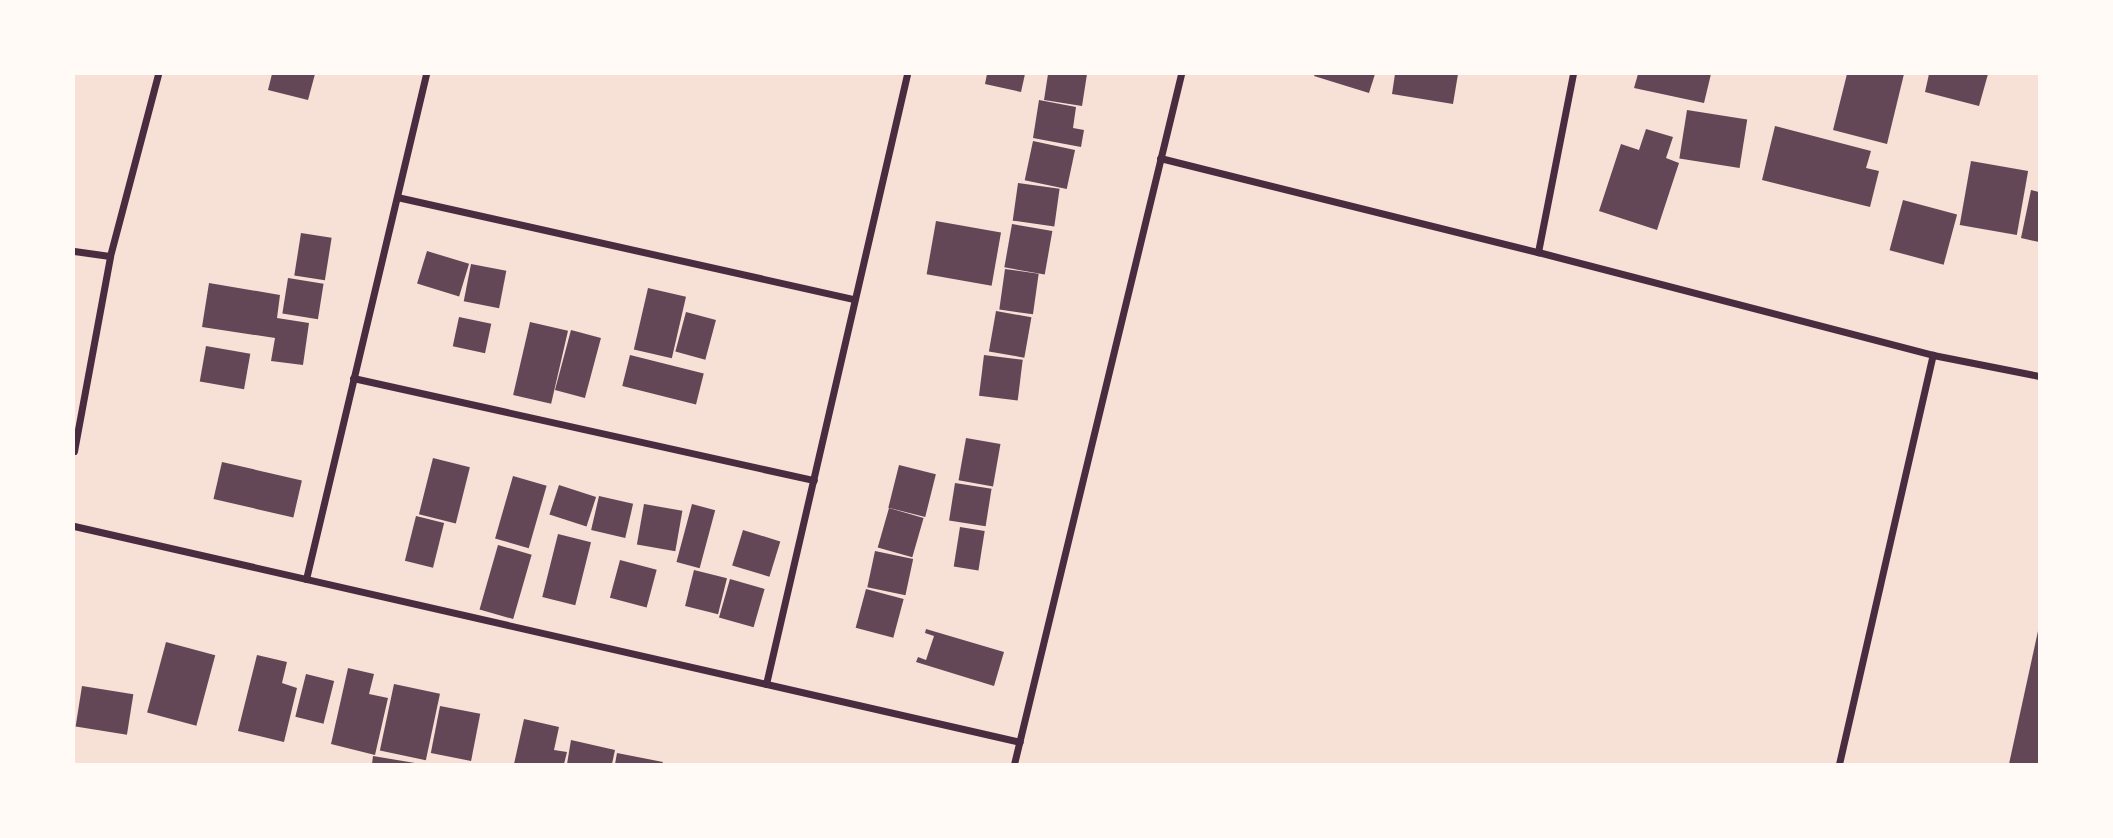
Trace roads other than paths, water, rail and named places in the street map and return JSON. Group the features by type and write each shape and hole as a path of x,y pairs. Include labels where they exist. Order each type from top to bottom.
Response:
{"street":[{"path":"74,452 110,256 158,74"},
{"path":"306,579 426,74"},
{"path":"766,684 907,74"},
{"path":"1014,765 1181,74"},
{"path":"1538,252 1573,74"},
{"path":"1160,159 1538,252 1933,355 2039,376"},
{"path":"397,197 855,299"},
{"path":"74,251 110,256"},
{"path":"1839,765 1933,355"},
{"path":"353,378 814,480"},
{"path":"74,526 1020,742"}]}
